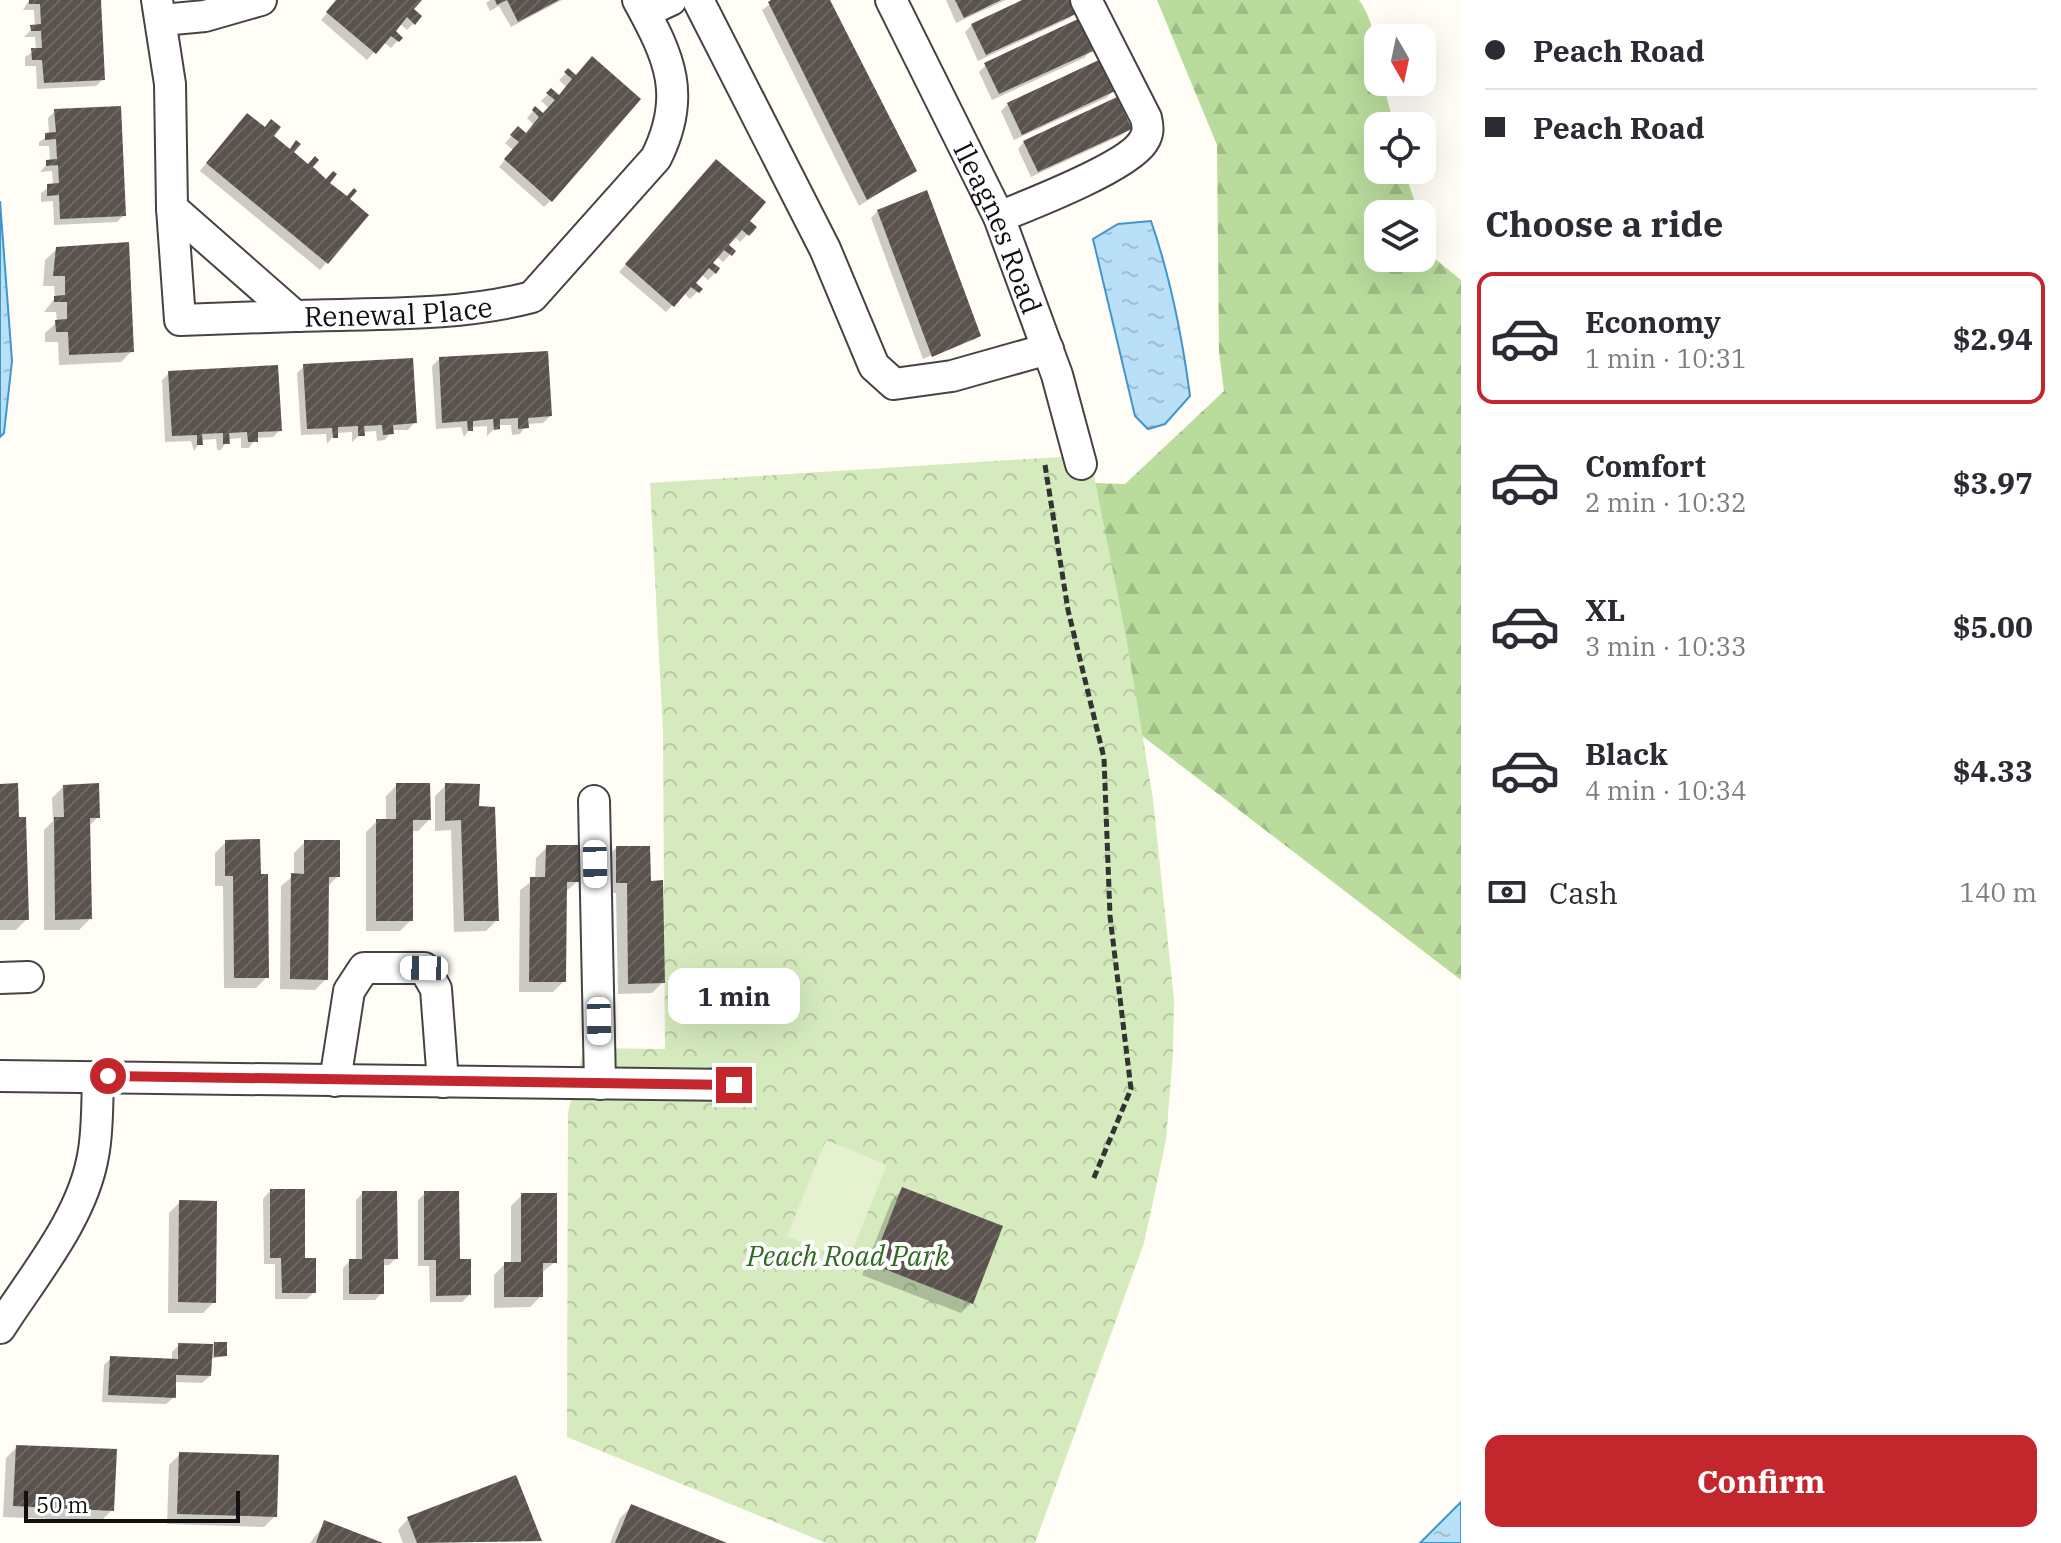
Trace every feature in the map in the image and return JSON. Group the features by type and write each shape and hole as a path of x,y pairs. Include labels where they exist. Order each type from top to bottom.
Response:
{"street":[{"path":"261,0 205,16 160,10 170,84 172,208 180,320 295,316"},
{"path":"698,0 825,249 874,366 894,384 952,376 1048,349"},
{"name":"Ileagnes Road","path":"891,0 999,217 1048,349 1081,464"},
{"path":"999,217 1119,163 1142,145 1148,132 1146,118 1086,0"},
{"name":"Renewal Place","path":"172,208 295,316 503,305 532,297 656,158 670,130 675,93 651,4"},
{"path":"594,801 600,1084"},
{"path":"335,1081 349,991 364,968 424,968 436,989 443,1082"},
{"path":"0,1076 734,1085"},
{"path":"0,1328 71,1216 85,1185 93,1155 98,1077"}],"path":[{"path":"1045,465 1068,610 1104,758 1110,916 1131,1089 1093,1180"}],"green space":[{"path":"1157,0 1359,0 1370,24 1364,24 1364,96 1386,96 1390,112 1364,112 1364,184 1409,184 1414,200 1364,200 1364,272 1436,272 1436,260 1461,280 1461,980 799,473 1125,484 1224,391 1219,352 1217,145"},
{"name":"Peach Road Park","path":"1090,455 1127,642 1153,799 1174,1000 1166,1140 1144,1243 1035,1543 826,1543 567,1437 568,1113 584,1048 665,1049 663,732 650,483"},
{"path":"826,1140 887,1165 848,1261 787,1236"}],"water":[{"path":"0,201 12,361 4,433 0,437"},
{"path":"1151,221 1175,307 1190,396 1165,424 1148,429 1135,416 1093,239 1118,224"},
{"path":"1461,1502 1461,1543 1420,1543"}],"building":[{"path":"29,0 101,0 105,80 44,83 42,60 32,60 31,48 42,48 41,31 31,31 30,25 41,24 40,4 29,4"},
{"path":"336,0 422,0 414,9 422,16 415,25 407,17 396,31 403,38 399,42 391,36 376,54 326,12"},
{"path":"507,0 559,0 518,22"},
{"path":"830,0 917,171 867,200 768,2"},
{"path":"955,0 1001,0 964,18"},
{"path":"1022,0 1074,0 1080,12 986,55 971,24"},
{"path":"1078,19 1093,51 999,94 984,63"},
{"path":"592,56 641,99 552,202 504,159 519,142 510,135 518,126 526,133 539,117 532,110 535,106 543,113 555,100 546,93 551,88 559,95 572,79 564,72 568,68 576,75"},
{"path":"1101,59 1115,91 1022,135 1007,103"},
{"path":"1117,97 1132,129 1038,172 1023,141"},
{"path":"121,106 126,216 60,219 59,195 47,196 47,184 59,183 58,165 46,166 46,160 57,159 56,139 45,140 45,133 56,132 54,109"},
{"path":"247,113 265,127 271,119 281,127 274,136 290,149 296,140 301,144 294,152 308,164 315,156 319,160 313,167 326,179 333,171 337,174 330,183 347,196 354,188 357,191 350,199 369,215 328,264 206,163"},
{"path":"716,159 766,202 750,221 757,227 753,232 749,236 742,230 729,245 736,251 732,256 724,250 713,263 720,268 716,274 709,268 696,283 703,289 699,293 691,287 674,307 625,264"},
{"path":"927,190 981,336 932,357 877,210"},
{"path":"129,242 134,352 69,355 68,332 56,332 55,320 67,319 67,302 54,302 54,296 65,295 65,276 53,276 56,247"},
{"path":"548,351 552,416 528,418 529,428 518,429 518,418 500,419 500,429 494,430 493,419 473,421 473,431 468,431 467,421 442,423 439,357"},
{"path":"413,358 417,423 393,425 394,434 383,435 382,425 364,426 365,436 358,436 358,426 338,427 338,438 333,438 332,428 307,429 303,364"},
{"path":"278,365 282,431 258,432 258,442 248,442 247,432 229,433 230,444 223,444 223,433 202,434 203,445 197,445 197,435 172,436 168,371"},
{"path":"18,783 19,817 26,817 29,920 0,920 0,784"},
{"path":"99,783 100,818 90,818 92,919 55,920 54,817 64,817 63,785"},
{"path":"396,783 430,783 431,820 413,820 413,921 376,921 376,819 396,819"},
{"path":"445,783 480,784 479,806 495,807 499,921 464,921 461,820 445,821"},
{"path":"260,839 261,874 268,874 269,978 234,978 233,876 225,876 225,840"},
{"path":"304,840 340,840 340,877 329,877 328,980 290,979 291,873 304,874"},
{"path":"546,845 581,845 580,882 567,882 566,982 529,982 530,877 545,877"},
{"path":"616,846 650,846 651,881 663,880 665,983 628,984 627,883 616,883"},
{"path":"902,1187 1003,1226 973,1304 872,1264"},
{"path":"270,1189 305,1189 305,1258 316,1258 316,1293 282,1293 281,1258 270,1258"},
{"path":"362,1191 397,1191 398,1259 384,1259 384,1294 349,1294 349,1259 362,1259"},
{"path":"424,1191 459,1191 460,1259 471,1259 471,1295 436,1296 436,1260 424,1260"},
{"path":"521,1193 557,1193 557,1263 543,1263 543,1297 504,1297 504,1262 521,1262"},
{"path":"179,1200 217,1201 216,1303 178,1302"},
{"path":"214,1342 227,1342 227,1356 214,1357"},
{"path":"178,1343 213,1344 211,1376 176,1375 176,1398 108,1395 110,1356 178,1359"},
{"path":"16,1445 117,1449 114,1511 13,1506"},
{"path":"179,1452 279,1455 277,1517 177,1514"},
{"path":"516,1475 542,1541 417,1543 407,1517"},
{"path":"631,1504 727,1543 615,1543"},
{"path":"324,1520 383,1543 316,1543"}],"route":[{"path":"108,1076 734,1085"}]}
